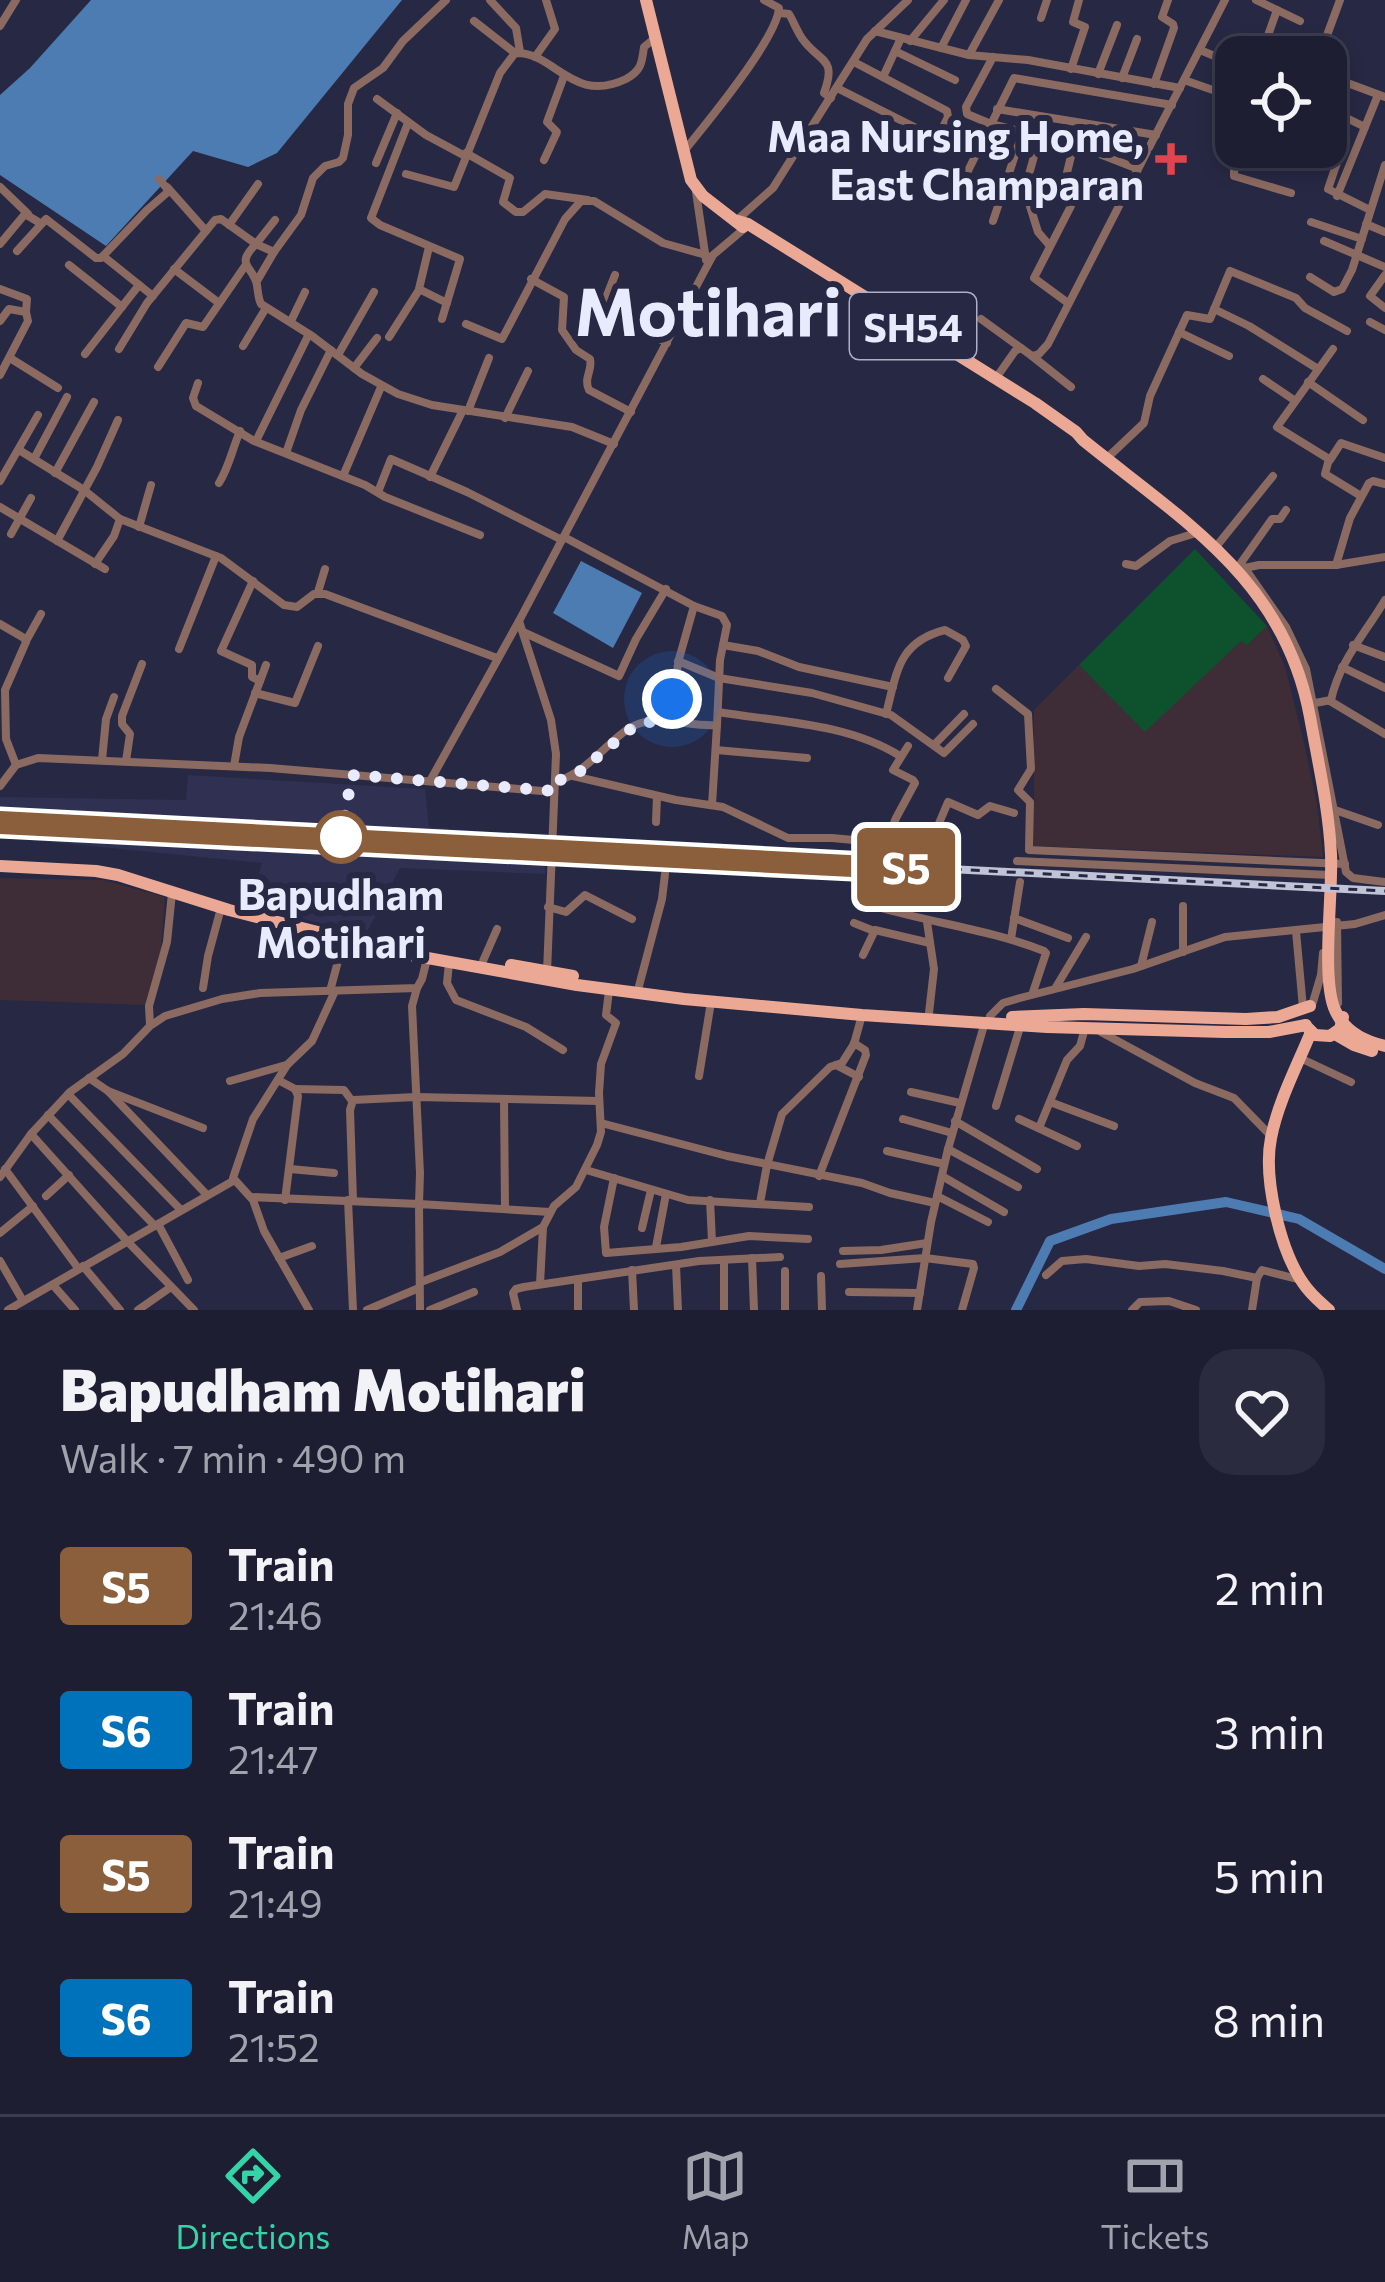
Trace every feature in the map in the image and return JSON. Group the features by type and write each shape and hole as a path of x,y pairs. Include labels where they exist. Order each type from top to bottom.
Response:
{"main road":[{"path":"646,0 696,188"},
{"name":"SH54","path":"696,188 742,223 1082,440"},
{"name":"SH54","path":"742,223 1076,432 1240,568 1294,660 1305,693 1330,842 1329,976"},
{"path":"0,866 96,871 361,946 449,963 725,997 987,1019"},
{"path":"347,940 483,961 609,989 862,1015 1275,1024 1304,1010 1329,976"},
{"path":"1329,976 1333,1007 1344,1025 1360,1038 1385,1046"},
{"path":"1027,1021 1278,1017 1327,999 1385,1046"},
{"path":"1309,1006 1305,1017 1309,1029 1271,1136 1270,1178 1300,1280 1330,1310"},
{"path":"1027,1021 1090,1028 1309,1029 1325,1037 1340,1029 1341,1010"},
{"path":"1335,1034 1354,1046 1385,1046"}],"street":[{"path":"446,0 403,41 383,68 351,92 343,158 313,178 301,215 257,280 257,297 380,387 432,405 572,427 614,444"},
{"path":"406,174 453,188 500,73 518,52 516,28 490,0"},
{"path":"536,58 555,29 546,0"},
{"path":"683,152 749,64 780,13 764,0"},
{"path":"430,781 497,658 521,626 713,254 773,188 875,31 908,0"},
{"path":"884,77 895,51 944,0"},
{"path":"941,48 966,0"},
{"path":"969,55 1000,0"},
{"path":"1041,18 1047,0"},
{"path":"1071,69 1085,27 1073,21 1079,0"},
{"path":"1154,84 1174,30 1162,17 1168,0"},
{"path":"1033,356 1048,344 1225,0"},
{"path":"1256,0 1300,21"},
{"path":"1327,36 1340,0"},
{"path":"0,26 14,1"},
{"path":"1268,36 1277,10"},
{"path":"780,13 789,14 806,44 819,52 830,70 824,93 831,98"},
{"path":"474,21 518,52 596,87 610,86 638,72 644,47 655,38"},
{"path":"1098,74 1118,25"},
{"path":"875,31 969,55 1028,60 1215,93"},
{"path":"1122,78 1137,39"},
{"path":"1200,50 1215,56"},
{"path":"895,51 955,80"},
{"path":"993,56 965,109 969,116 1074,144 1138,169"},
{"path":"837,88 938,136 947,112 854,62"},
{"path":"544,160 557,132 547,122 564,76"},
{"path":"956,195 1015,77 1172,104"},
{"path":"1337,196 1382,96 1347,83"},
{"path":"377,99 443,146 510,178 502,202 516,212 524,212 545,194 578,197 663,243 706,255"},
{"path":"997,109 1156,135"},
{"path":"376,163 398,113"},
{"path":"1347,118 1366,127"},
{"path":"409,122 371,218 460,259 442,319"},
{"path":"993,220 1023,131"},
{"path":"1027,184 1040,135"},
{"path":"1063,189 1074,144"},
{"path":"1303,305 1312,278 1338,292 1348,278 1385,165"},
{"path":"1236,168 1233,176 1291,193"},
{"path":"1335,168 1328,188 1337,196 1385,211"},
{"path":"17,251 46,219 96,258 103,256 170,191 159,179 206,230"},
{"path":"229,225 258,184"},
{"path":"0,188 40,224"},
{"path":"696,188 706,268"},
{"path":"1004,191 1030,203 1038,232 1051,246"},
{"path":"466,324 502,339 571,210 589,201"},
{"path":"1068,303 1035,281 1071,206"},
{"path":"0,244 29,214"},
{"path":"119,349 153,296 218,219 274,252"},
{"path":"158,367 186,322 201,328 275,220"},
{"path":"1312,222 1362,239"},
{"path":"1366,224 1385,232"},
{"path":"1324,241 1385,271 1370,297 1385,308"},
{"path":"389,337 419,290 429,248"},
{"path":"103,256 153,296"},
{"path":"69,265 122,307"},
{"path":"245,266 257,280"},
{"path":"174,269 219,303"},
{"path":"1106,459 1142,426 1150,396 1186,315 1208,320 1232,271 1296,298 1347,332"},
{"path":"615,274 602,308 668,343"},
{"path":"532,279 564,297 562,330 576,350 590,359 589,390 631,412"},
{"path":"85,354 139,285"},
{"path":"0,289 27,299 28,322 0,375"},
{"path":"419,290 448,303"},
{"path":"291,321 305,292"},
{"path":"286,453 301,410 374,292"},
{"path":"243,346 266,308"},
{"path":"0,321 9,309 26,312"},
{"path":"1214,309 1318,369"},
{"path":"981,320 1072,387"},
{"path":"1370,322 1385,330"},
{"path":"1180,332 1228,356"},
{"path":"256,441 309,334"},
{"path":"354,368 377,338"},
{"path":"996,378 1021,349"},
{"path":"1330,460 1277,429 1333,349"},
{"path":"10,358 58,388"},
{"path":"430,477 489,358"},
{"path":"505,418 528,371"},
{"path":"1263,379 1294,400"},
{"path":"1308,382 1363,421"},
{"path":"198,383 196,406 256,441 479,536"},
{"path":"343,476 380,387"},
{"path":"34,457 67,398"},
{"path":"56,473 94,402"},
{"path":"0,481 4,466 38,416"},
{"path":"57,541 118,420"},
{"path":"219,483 230,467 240,431"},
{"path":"1361,496 1324,474 1338,445 1343,442 1385,458"},
{"path":"19,450 84,490 120,519 216,556 289,607 301,605 318,592 326,569"},
{"path":"378,492 391,459 725,619 712,805"},
{"path":"1216,548 1273,476"},
{"path":"1336,565 1361,496 1372,481 1385,484"},
{"path":"139,527 152,485"},
{"path":"11,534 31,498"},
{"path":"0,507 100,567 120,519"},
{"path":"1240,568 1273,518 1281,519 1286,510"},
{"path":"1126,564 1136,566 1170,541 1198,532"},
{"path":"179,649 216,556"},
{"path":"1240,568 1336,565 1385,556"},
{"path":"1240,568 1273,607 1297,648 1315,704 1348,875 1385,882"},
{"path":"253,581 221,651 252,665 252,676 260,681"},
{"path":"521,626 619,676 666,590"},
{"path":"318,592 497,658"},
{"path":"1330,701 1353,645 1384,604"},
{"path":"668,722 694,605"},
{"path":"16,765 7,744 5,688 40,614"},
{"path":"0,624 26,642"},
{"path":"521,626 551,720 556,754 547,975"},
{"path":"886,714 906,650 927,635 945,630 966,646 948,678"},
{"path":"723,645 758,651 799,668 893,687"},
{"path":"1353,645 1385,657"},
{"path":"256,693 295,703 318,646"},
{"path":"678,661 719,678 812,693 886,714 943,753 973,724"},
{"path":"0,664 14,670"},
{"path":"125,761 130,734 122,716 142,664"},
{"path":"234,766 238,737 266,664"},
{"path":"1342,667 1385,688"},
{"path":"996,689 1028,714 1031,769 1018,790 1030,802 1029,850 1345,864"},
{"path":"102,760 113,697"},
{"path":"1315,704 1330,701 1385,734"},
{"path":"718,712 841,732 871,740 900,756"},
{"path":"934,745 964,714"},
{"path":"0,785 16,765 38,758 555,787 638,724 717,724"},
{"path":"886,843 915,783 893,770 908,746"},
{"path":"716,750 807,758"},
{"path":"573,776 733,811 788,838 931,847 949,801 978,815 989,806 1014,813"},
{"path":"656,822 657,796"},
{"path":"1335,810 1378,825"},
{"path":"1017,861 1331,875"},
{"path":"639,986 664,874"},
{"path":"1011,939 1020,882"},
{"path":"150,1026 149,1006 167,942 172,892"},
{"path":"548,907 566,913 585,895 632,919"},
{"path":"1183,906 1183,952"},
{"path":"878,907 1046,952 1032,994"},
{"path":"203,988 221,908"},
{"path":"917,1310 936,1199 960,1103 987,1019 1003,1004 1235,935 1355,924 1385,915"},
{"path":"1014,918 1068,938"},
{"path":"927,922 934,974 929,1013"},
{"path":"1141,966 1152,922"},
{"path":"854,923 930,943"},
{"path":"1337,925 1341,1010"},
{"path":"1309,1006 1321,975 1326,927"},
{"path":"483,961 497,929"},
{"path":"863,955 874,931"},
{"path":"1296,931 1309,1006"},
{"path":"1055,988 1087,937"},
{"path":"8,1310 233,1181 247,1132 287,1065 312,1041 347,940"},
{"path":"420,1310 412,1006 427,959"},
{"path":"449,963 446,983 456,1000 526,1028 563,1050"},
{"path":"120,1310 3,1173 48,1115 150,1026 176,1012 260,993 417,988"},
{"path":"540,1284 543,1227 550,1212 576,1187 597,1145 601,1064 616,1024 606,1015 609,989"},
{"path":"700,1076 711,1002"},
{"path":"760,1203 782,1114 828,1070 842,1063 862,1015"},
{"path":"995,1106 1027,1021"},
{"path":"1039,1129 1067,1060 1090,1028 1234,1098 1271,1136"},
{"path":"819,1176 867,1052 854,1043"},
{"path":"1300,1058 1352,1082"},
{"path":"230,1082 287,1065"},
{"path":"836,1065 859,1077"},
{"path":"89,1078 203,1127"},
{"path":"278,1080 295,1089 344,1090 352,1101 353,1310"},
{"path":"285,1200 297,1114 295,1089"},
{"path":"108,1090 206,1195"},
{"path":"911,1092 960,1103"},
{"path":"68,1094 181,1210"},
{"path":"352,1101 416,1097 598,1101"},
{"path":"504,1099 505,1209"},
{"path":"1050,1102 1114,1126"},
{"path":"48,1115 156,1225 188,1280"},
{"path":"903,1119 952,1132"},
{"path":"1019,1119 1077,1146"},
{"path":"955,1121 1037,1169"},
{"path":"601,1123 767,1165 936,1199 988,1222"},
{"path":"31,1134 194,1310"},
{"path":"948,1149 1018,1187"},
{"path":"887,1151 944,1164"},
{"path":"290,1169 334,1173"},
{"path":"586,1170 688,1200 809,1207"},
{"path":"46,1196 69,1175"},
{"path":"942,1176 1004,1212"},
{"path":"614,1178 604,1252 756,1236 808,1239"},
{"path":"233,1181 251,1196 262,1227 309,1310"},
{"path":"642,1228 651,1190"},
{"path":"656,1247 666,1194"},
{"path":"251,1196 550,1212"},
{"path":"710,1200 712,1241"},
{"path":"0,1233 33,1205"},
{"path":"367,1310 500,1252 543,1227"},
{"path":"843,1251 927,1243"},
{"path":"279,1258 313,1246"},
{"path":"517,1310 516,1289 540,1284 676,1265 780,1257"},
{"path":"752,1258 754,1310"},
{"path":"839,1264 925,1258 974,1264 962,1310"},
{"path":"1046,1275 1057,1263 1077,1258 1223,1270 1257,1278"},
{"path":"724,1260 724,1310"},
{"path":"0,1261 23,1301"},
{"path":"676,1265 678,1310"},
{"path":"632,1270 634,1310"},
{"path":"1252,1310 1257,1278 1265,1270 1300,1280"},
{"path":"785,1271 785,1310"},
{"path":"821,1276 822,1310"},
{"path":"578,1279 578,1310"},
{"path":"53,1285 75,1310"},
{"path":"138,1310 172,1287"},
{"path":"430,1310 474,1292"},
{"path":"849,1292 920,1293"},
{"path":"1132,1310 1140,1302 1157,1300 1192,1310"}],"shaded area":[{"path":"91,0 402,0 277,153 248,167 193,151 106,246 0,175 0,95"},
{"path":"581,561 642,593 613,648 553,613"},
{"path":"1267,626 1285,667 1306,751 1323,857 1034,846 1034,710 1079,665 1145,731 1241,640 1247,644"},
{"path":"188,775 425,789 429,827 545,837 545,874 400,868 366,934 249,906 262,863 0,837 0,797 186,800"},
{"path":"0,878 103,880 165,897 161,949 146,1005 0,1000"}],"green space":[{"path":"1195,549 1267,626 1247,645 1241,641 1145,732 1079,665"}],"waterway":[{"path":"1016,1310 1050,1241 1111,1219 1226,1202 1299,1219 1385,1269"}],"railway":[{"path":"0,821 1385,891"}],"train":[{"name":"S5","path":"0,820 906,867 0,825"}],"place":[{"name":"Maa Nursing Home, East Champaran","path":"1171,159"},
{"name":"Bapudham Motihari","path":"341,837"}],"district":[{"name":"Motihari","path":"708,309"}],"route":[{"path":"341,837 352,775 554,791 555,782 578,773 633,727 668,722 672,699"}]}
